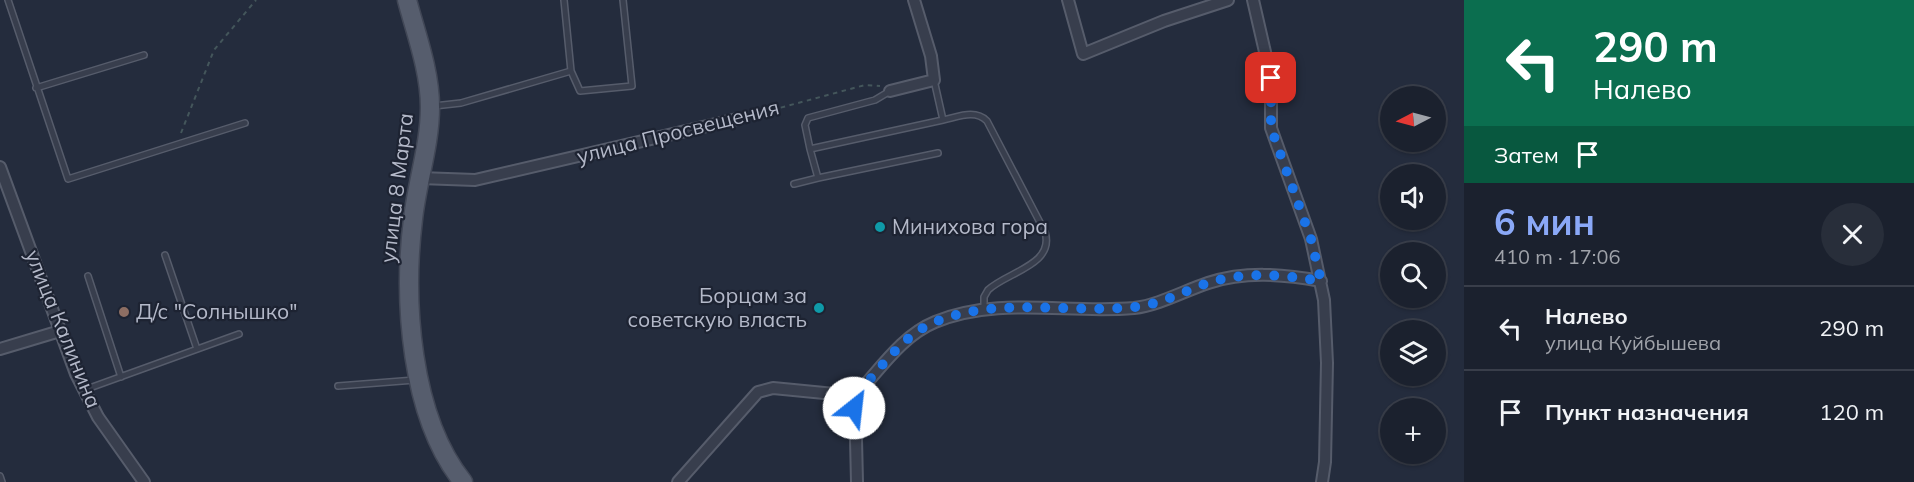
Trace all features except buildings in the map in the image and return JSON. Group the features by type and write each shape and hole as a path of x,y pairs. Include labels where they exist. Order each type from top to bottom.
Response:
{"main road":[{"name":"улица 8 Марта","path":"406,0 419,48 430,106 412,222 409,273 413,332 420,380 437,440 463,482"}],"street":[{"path":"890,91 934,80 928,46 914,0"},
{"path":"1068,0 1083,54 1164,21 1228,0"},
{"path":"1253,0 1271,78 1271,128 1311,239 1321,281 1326,363 1325,462 1322,482"},
{"name":"улица Просвещения","path":"420,177 475,180 737,119"},
{"name":"улица Калинина","path":"0,167 84,390 98,417 144,482"},
{"path":"857,482 855,396 901,345 924,328 961,314 984,309 1136,307 1209,282 1241,275 1275,274 1321,281"},
{"path":"0,350 60,331"},
{"path":"678,482 753,396 764,389 855,396"}],"lane":[{"path":"9,0 36,88 68,179 245,123"},
{"path":"564,0 571,71 580,91 632,86 623,0"},
{"path":"36,88 144,56"},
{"path":"430,106 462,104 571,71"},
{"path":"934,80 944,120"},
{"path":"818,178 805,125 808,118 875,100 890,91"},
{"path":"810,149 972,114 983,116 1048,243 1042,256 988,290 984,297 984,309"},
{"path":"794,184 938,153"},
{"path":"165,255 197,349"},
{"path":"88,276 121,377"},
{"path":"84,390 239,334"},
{"path":"338,386 420,380"},
{"path":"0,476 2,482"}],"path":[{"path":"176,144 213,50 256,0"},
{"name":"улица Просвещения","path":"737,119 865,85 876,85 890,91"}],"place":[{"name":"Минихова гора","path":"880,227"},
{"name":"Борцам за советскую власть","path":"819,308"},
{"name":"Д/с \"Солнышко\"","path":"124,312"}],"route":[{"path":"854,408 855,396 901,345 933,323 961,314 984,309 1005,308 1136,307 1162,301 1209,282 1241,275 1275,274 1321,281 1311,239 1271,128 1269,117 1271,78"}]}
